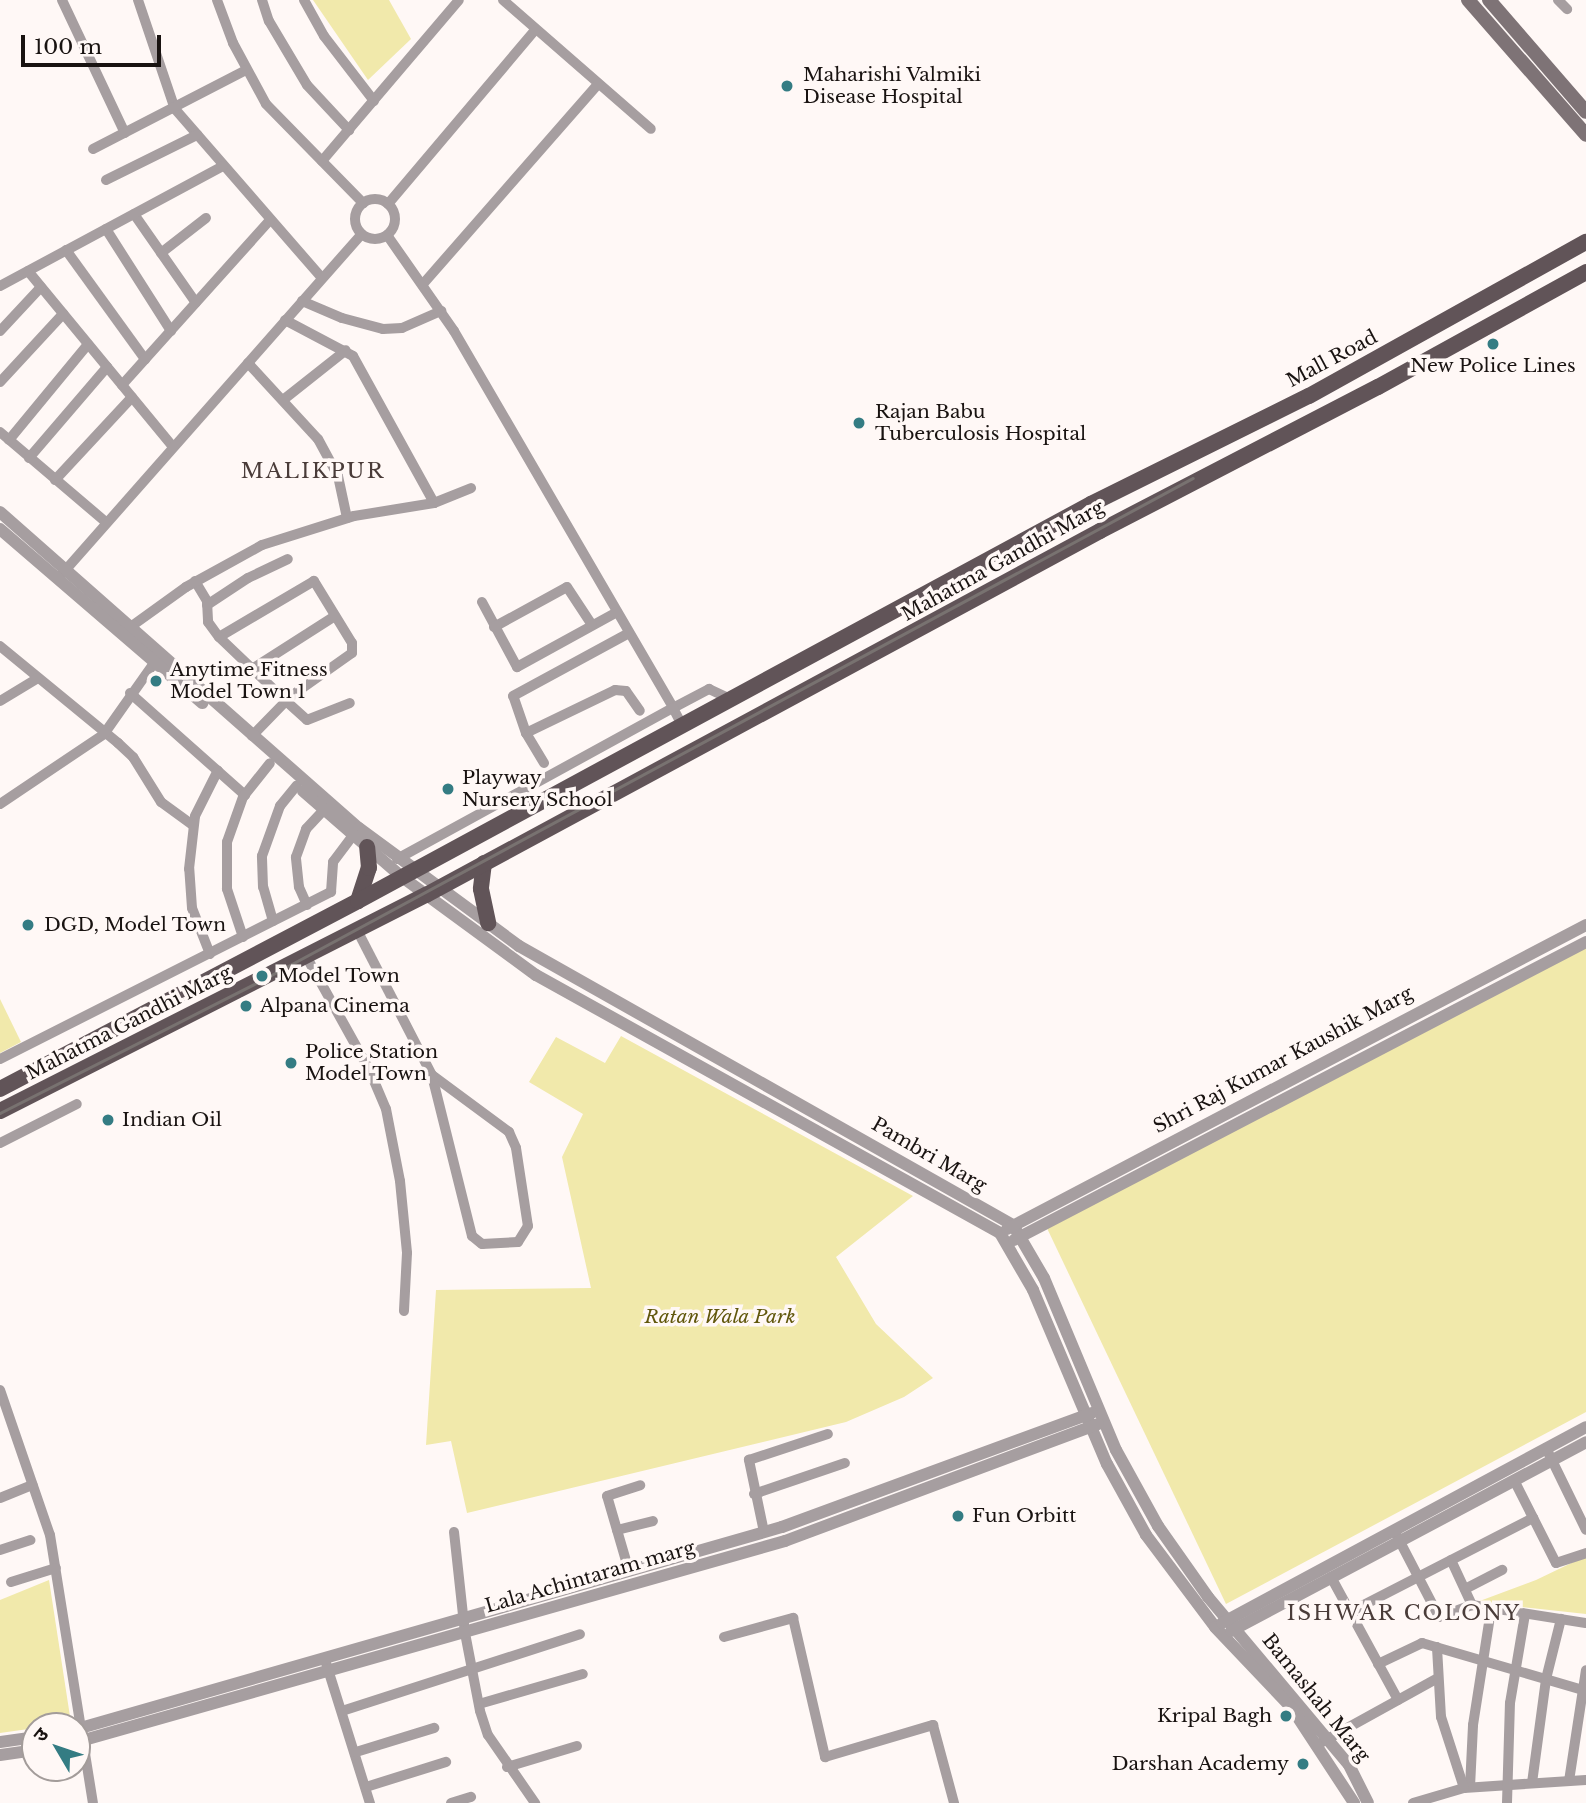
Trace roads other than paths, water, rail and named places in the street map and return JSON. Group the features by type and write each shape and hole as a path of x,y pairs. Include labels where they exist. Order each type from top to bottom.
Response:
{"main road":[{"path":"1468,0 1586,135"},
{"path":"1489,0 1586,112"},
{"name":"Mall Road","path":"1091,504 1277,411 1586,242"},
{"name":"Mahatma Gandhi Marg","path":"0,1111 433,891 1586,272"},
{"path":"1277,411 1289,433"},
{"name":"Mahatma Gandhi Marg","path":"0,1089 409,874 1091,504"},
{"path":"356,902 369,868 367,847"},
{"path":"484,863 481,889 488,923"}],"street":[{"path":"62,0 125,133"},
{"path":"138,0 175,109 322,278"},
{"path":"217,0 246,70 267,104 363,203"},
{"path":"262,0 268,21 307,85 349,130"},
{"path":"304,0 324,36 373,101"},
{"path":"322,161 458,0"},
{"path":"503,0 651,129"},
{"path":"1558,0 1567,9"},
{"path":"388,204 535,30"},
{"path":"93,149 246,70"},
{"path":"424,284 598,84"},
{"path":"106,180 197,135"},
{"path":"0,286 223,166"},
{"path":"363,203 380,200 388,204 395,219 387,235"},
{"path":"363,203 355,218 362,234 370,238 387,235"},
{"path":"134,214 196,303"},
{"path":"161,253 206,218"},
{"path":"122,386 270,220"},
{"path":"106,229 171,331"},
{"path":"61,575 362,234"},
{"path":"387,235 441,311 683,727"},
{"path":"66,250 145,359"},
{"path":"28,271 173,447"},
{"path":"0,331 41,287"},
{"path":"302,301 342,318 383,328 402,328 441,311"},
{"path":"0,382 63,313"},
{"path":"285,320 345,350 360,364 384,418 419,468 434,503"},
{"path":"88,344 5,436 107,523"},
{"path":"284,400 345,350"},
{"path":"248,363 318,439 338,476 347,518"},
{"path":"29,458 107,367"},
{"path":"55,480 132,397"},
{"path":"129,628 195,582 262,545 347,518 434,503 471,488"},
{"path":"0,513 61,575 155,663 367,847 433,891"},
{"path":"0,529 129,628 397,859 409,874"},
{"path":"208,605 248,578 288,559"},
{"path":"219,636 319,578 335,616 352,643 352,653 286,701 253,736"},
{"path":"195,582 208,605 206,615 219,636 286,701 311,721 350,703"},
{"path":"494,627 567,587 592,625"},
{"path":"482,602 517,667 617,612"},
{"path":"252,669 335,616"},
{"path":"544,763 511,702 513,696 629,633"},
{"path":"0,646 133,757 161,802 193,825"},
{"path":"0,804 104,734 130,694 155,663"},
{"path":"0,701 38,678"},
{"path":"397,859 709,689 733,700"},
{"path":"526,733 615,690 626,691 640,711"},
{"path":"130,694 245,795"},
{"path":"243,937 230,900 225,865 233,819 245,795 270,763"},
{"path":"210,954 189,889 193,825 218,771"},
{"path":"273,921 263,887 262,856 276,814 296,786"},
{"path":"307,905 299,887 296,857 306,829 324,810"},
{"path":"353,835 332,862 335,888 356,902"},
{"path":"0,1059 307,905 335,888"},
{"name":"Pambri Marg","path":"433,891 488,923 536,957 1004,1238"},
{"name":"Pambri Marg","path":"433,891 536,975 743,1081 1017,1231"},
{"name":"Shri Raj Kumar Kaushik Marg","path":"1004,1238 1315,1065 1586,925"},
{"path":"357,930 432,1075 472,1236 482,1244 518,1242 528,1226 516,1148 509,1132 432,1075"},
{"name":"Shri Raj Kumar Kaushik Marg","path":"1017,1231 1322,1080 1586,942"},
{"path":"306,956 369,1069 386,1109 404,1217 404,1311"},
{"path":"1315,1065 1322,1080"},
{"path":"0,1143 77,1104"},
{"path":"1017,1231 1044,1278 1101,1416 1158,1526 1225,1628"},
{"path":"1004,1238 1033,1290 1088,1421 1146,1535 1225,1628"},
{"path":"0,1390 50,1535 77,1712"},
{"name":"Lala Achintaram marg","path":"91,1732 327,1666 465,1633 785,1541 1101,1416"},
{"name":"Lala Achintaram marg","path":"327,1666 463,1618 764,1532 1088,1421"},
{"path":"1225,1628 1331,1577 1396,1534 1514,1480 1586,1427"},
{"path":"764,1532 749,1460 828,1434"},
{"path":"1225,1628 1549,1454 1586,1442"},
{"path":"1549,1454 1586,1530"},
{"path":"754,1494 845,1463"},
{"path":"1514,1480 1556,1563 1586,1553"},
{"path":"0,1498 32,1485"},
{"path":"629,1572 607,1496 640,1485"},
{"path":"1350,1612 1533,1518"},
{"path":"617,1530 653,1521"},
{"path":"454,1532 465,1633 478,1704 488,1735 507,1767 535,1803"},
{"path":"1396,1534 1415,1578 1439,1617 1472,1605 1490,1610 1586,1623"},
{"path":"0,1550 30,1540"},
{"path":"1451,1560 1472,1605"},
{"path":"11,1582 56,1568"},
{"path":"1465,1589 1502,1570"},
{"path":"1331,1577 1398,1700"},
{"path":"1467,1788 1473,1725 1490,1610"},
{"path":"1507,1803 1505,1782 1515,1669 1525,1614"},
{"path":"724,1637 793,1618 825,1757 933,1725 954,1803"},
{"path":"1532,1783 1546,1679 1561,1619"},
{"name":"Bamashah Marg","path":"1225,1628 1323,1741 1349,1765 1368,1803"},
{"path":"342,1711 580,1634"},
{"path":"1378,1664 1418,1644 1437,1647 1583,1690"},
{"path":"1437,1647 1436,1679 1441,1717 1467,1788"},
{"path":"327,1666 370,1803"},
{"path":"1569,1781 1586,1670"},
{"path":"478,1704 583,1674"},
{"path":"1323,1741 1436,1679"},
{"path":"356,1752 433,1728"},
{"path":"0,1742 21,1739"},
{"name":"Bamashah Marg","path":"1323,1741 1354,1803"},
{"path":"507,1767 577,1746"},
{"path":"0,1755 21,1752"},
{"path":"366,1787 446,1762"},
{"path":"1413,1803 1467,1788 1505,1782 1586,1780"},
{"path":"89,1782 93,1803"},
{"path":"451,1803 471,1797"}],"railway":[{"path":"0,1113 264,979 1193,478"}],"place":[{"name":"Maharishi Valmiki Disease Hospital","path":"787,86"},
{"name":"New Police Lines","path":"1493,344"},
{"name":"Rajan Babu Tuberculosis Hospital","path":"859,423"},
{"name":"Anytime Fitness Model Town 1","path":"156,681"},
{"name":"Playway Nursery School","path":"448,789"},
{"name":"DGD, Model Town","path":"28,925"},
{"name":"Model Town","path":"262,976"},
{"name":"Alpana Cinema","path":"246,1006"},
{"name":"Police Station Model Town","path":"291,1063"},
{"name":"Indian Oil","path":"108,1120"},
{"name":"Fun Orbitt","path":"958,1516"},
{"name":"Kripal Bagh","path":"1286,1716"},
{"name":"Darshan Academy","path":"1303,1764"}],"district":[{"name":"MALIKPUR","path":"313,471"},
{"name":"ISHWAR COLONY","path":"1404,1613"}],"park label":[{"name":"Ratan Wala Park","path":"720,1317"}]}
